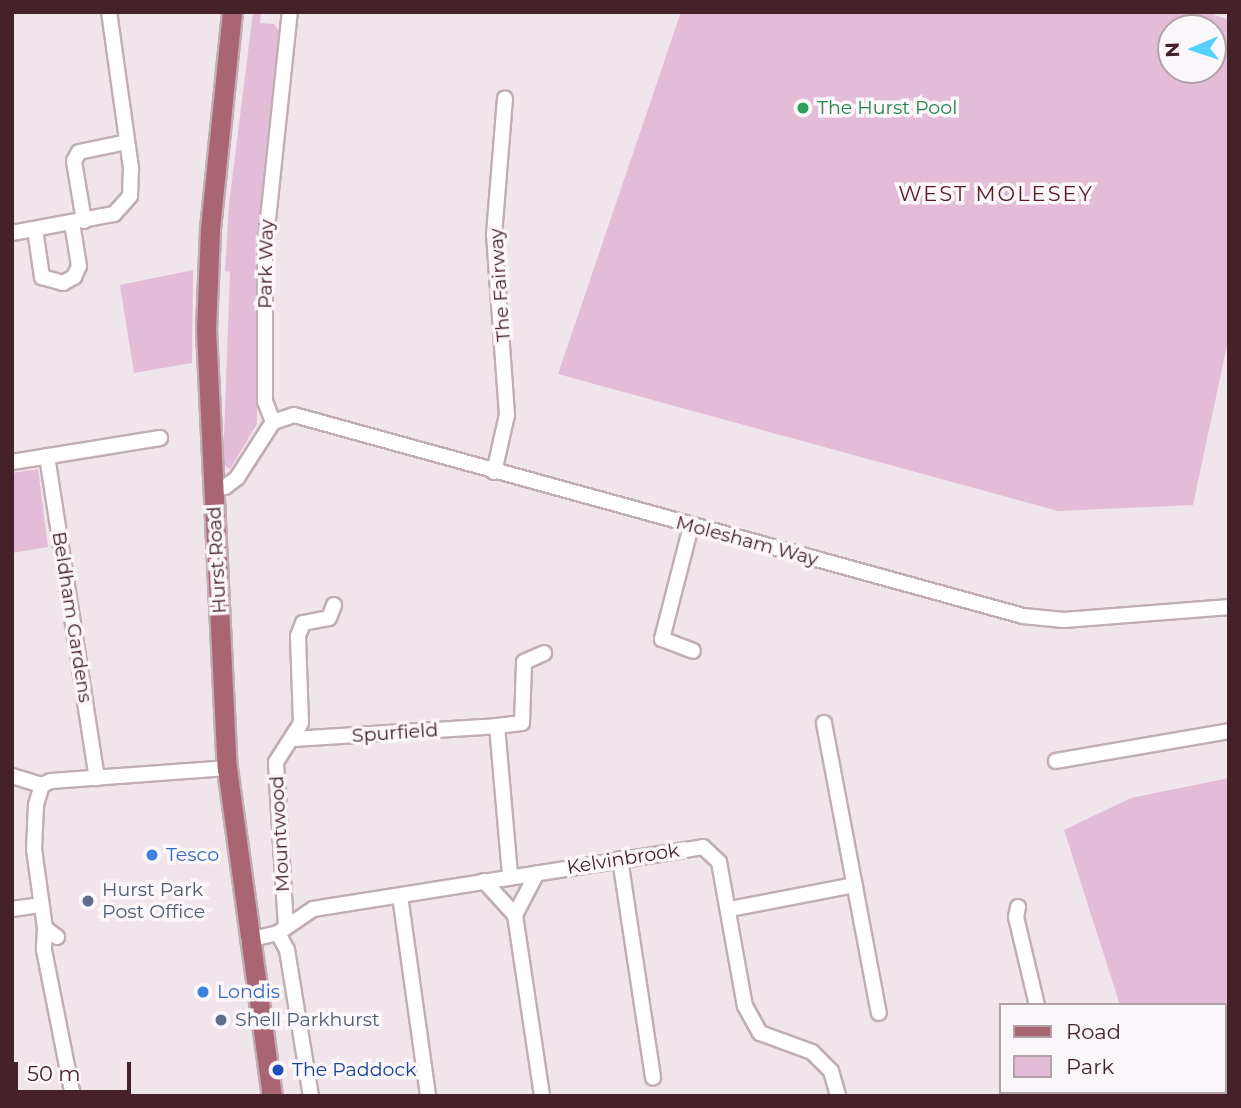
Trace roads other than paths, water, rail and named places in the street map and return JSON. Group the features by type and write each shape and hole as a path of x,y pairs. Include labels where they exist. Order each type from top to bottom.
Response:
{"main road":[{"name":"Hurst Road","path":"234,15 208,264 206,329 227,768 247,940 272,1096"}],"street":[{"path":"12,233 114,214 130,196 127,142 109,12"},
{"name":"Park Way","path":"273,422 265,401 265,248 290,12"},
{"name":"The Fairway","path":"494,472 507,415 494,235 505,98"},
{"path":"35,229 42,277 63,283 74,277 79,266 74,161 79,152 127,142"},
{"name":"Molesham Way","path":"273,422 295,415 1023,616 1064,620 1229,607"},
{"path":"213,488 225,487 237,478 273,422"},
{"path":"12,462 160,438"},
{"name":"Beldham Gardens","path":"47,456 97,778"},
{"path":"691,526 662,639 693,651"},
{"name":"Mountwood","path":"311,1096 282,930 276,762 301,723 298,636 303,623 329,618 334,605"},
{"name":"Spurfield","path":"292,739 522,723 524,662 544,653"},
{"path":"824,723 879,1013"},
{"path":"498,726 510,876"},
{"path":"1056,761 1229,731"},
{"path":"12,776 42,785 51,781 227,768"},
{"path":"42,785 36,805 34,849 45,928 44,950 74,1096"},
{"name":"Kelvinbrook","path":"247,940 282,930 313,909 703,847 719,862 730,909 745,1006 760,1033 813,1052 831,1072 838,1096"},
{"path":"620,859 653,1078"},
{"path":"515,915 537,873"},
{"path":"484,881 515,915 542,1096"},
{"path":"730,909 855,884"},
{"path":"400,896 428,1096"},
{"path":"12,909 40,905"},
{"path":"1018,907 1016,917 1037,1003"},
{"path":"45,928 57,937"}],"place":[{"name":"The Hurst Pool","path":"803,108"},
{"name":"Tesco","path":"152,855"},
{"name":"Hurst Park Post Office","path":"88,901"},
{"name":"Londis","path":"203,992"},
{"name":"Shell Parkhurst","path":"221,1020"},
{"name":"The Paddock","path":"278,1070"}],"district":[{"name":"WEST MOLESEY","path":"996,194"}]}
